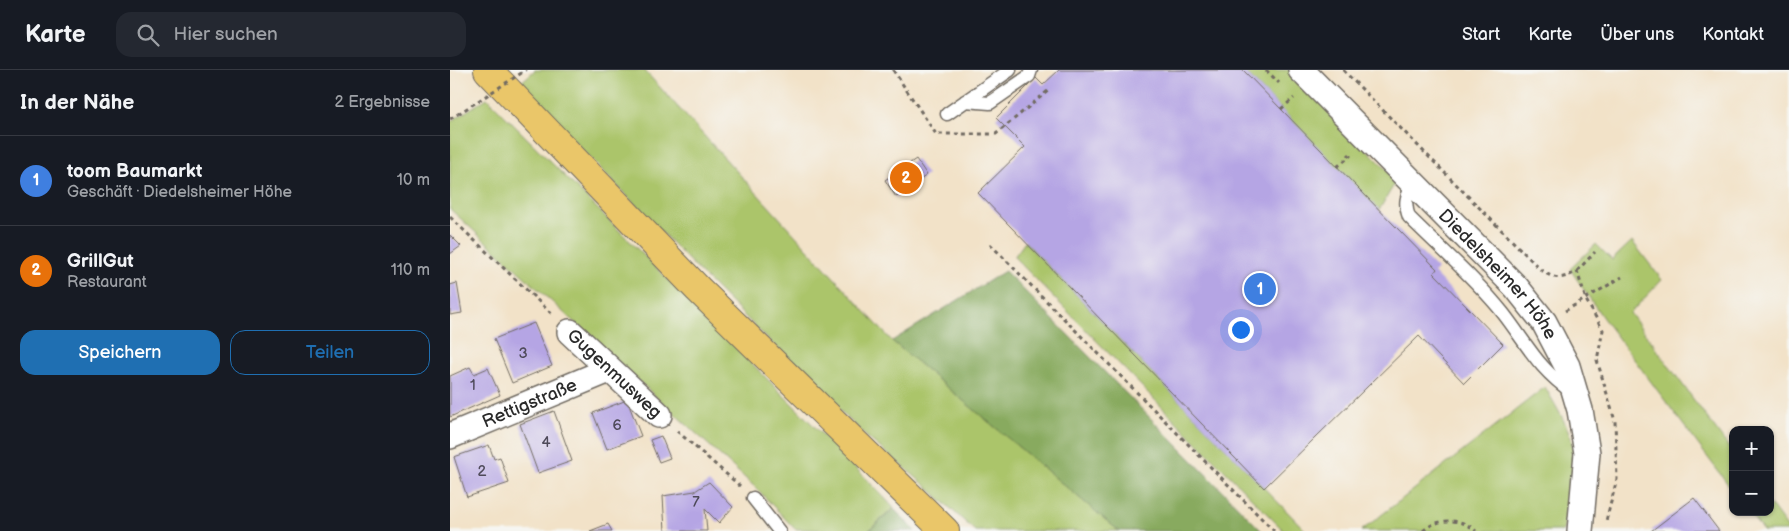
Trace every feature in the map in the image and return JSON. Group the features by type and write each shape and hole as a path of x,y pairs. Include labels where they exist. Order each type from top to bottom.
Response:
{"main road":[{"path":"488,70 698,289 945,531"}],"street":[{"name":"Diedelsheimer Höhe","path":"1302,70 1516,288 1544,322 1567,366 1576,395 1587,453 1580,531"},
{"name":"Gugenmusweg","path":"570,332 609,370 659,414"},
{"name":"Rettigstraße","path":"450,436 609,370"}],"lane":[{"path":"947,114 1010,70"},
{"path":"965,101 990,103 1029,76 1031,70"},
{"path":"1414,184 1408,193 1405,205 1409,217 1502,312 1538,363 1556,381 1576,395"},
{"path":"753,498 779,531"}],"path":[{"path":"450,119 526,70"},
{"path":"1343,70 1541,270 1552,278 1564,279 1576,271 1595,252"},
{"path":"996,134 1049,90"},
{"path":"1281,110 1294,98"},
{"name":"Gugenmusweg","path":"450,217 570,332"},
{"path":"990,244 1274,531"},
{"path":"1576,271 1586,300"},
{"path":"1544,322 1586,300 1622,277"},
{"name":"Gugenmusweg","path":"659,414 753,498"},
{"path":"1423,531 1431,524 1453,520 1476,531"}],"green space":[{"path":"535,70 644,70 892,341 1119,531 975,531 924,484 867,437 703,275 519,84"},
{"path":"1243,70 1289,70 1397,180 1379,210"},
{"path":"487,98 894,508 868,531 795,529 756,488 450,209 450,122"},
{"path":"1632,241 1662,280 1630,313 1729,448 1729,486 1603,318 1570,269 1596,244 1612,260"},
{"path":"1025,242 1306,531 1284,531 1014,257"},
{"path":"1005,271 1262,531 1119,531 892,341"},
{"path":"1545,387 1570,435 1574,457 1571,497 1563,531 1361,531"},
{"path":"894,509 915,531 868,531"},
{"path":"1774,509 1789,530 1789,531 1763,531 1752,516 1774,516"}],"building":[{"path":"1059,70 1243,70 1437,269 1434,273 1503,344 1464,383 1419,336 1264,488 978,193 1025,147 996,118 1036,78 1043,85"},
{"path":"916,159 927,175 896,197 885,180"},
{"path":"450,235 461,246 450,254"},
{"path":"457,283 462,313 450,315 450,285"},
{"path":"534,323 552,366 512,383 494,339"},
{"path":"470,367 474,374 488,368 500,395 450,417 450,376"},
{"path":"627,400 641,436 607,449 593,413"},
{"path":"554,411 572,461 538,473 520,424"},
{"path":"661,436 670,458 659,462 650,440"},
{"path":"489,445 494,459 500,457 509,483 467,497 454,457"},
{"path":"709,482 733,507 719,523 705,509 707,531 665,531 663,496 695,491"},
{"path":"1694,498 1719,531 1651,531"},
{"path":"608,524 612,531 590,531"}],"place":[{"name":"GrillGut","path":"906,178"},
{"name":"toom Baumarkt","path":"1260,289"}]}
